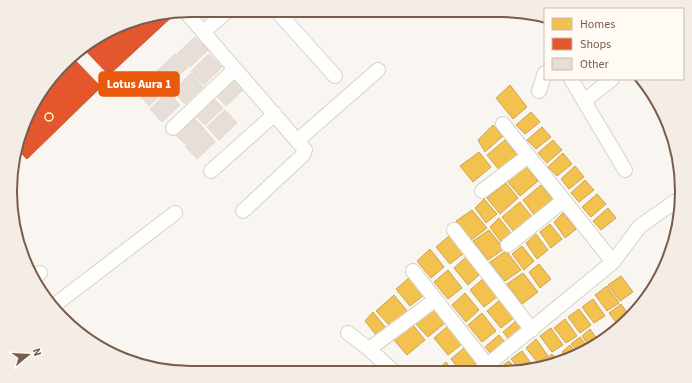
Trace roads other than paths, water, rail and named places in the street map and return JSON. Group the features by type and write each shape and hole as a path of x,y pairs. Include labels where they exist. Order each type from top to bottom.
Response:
{"street":[{"path":"190,17 298,140 305,150 303,156 242,211"},
{"path":"203,32 221,17"},
{"path":"282,17 335,76"},
{"path":"173,128 235,69"},
{"path":"298,140 378,70"},
{"path":"538,91 544,76"},
{"path":"571,80 625,170"},
{"path":"584,101 611,80"},
{"path":"211,171 275,114"},
{"path":"503,124 613,262"},
{"path":"482,191 527,156"},
{"path":"508,245 563,201"},
{"path":"486,366 532,330 613,262 640,226 675,202"},
{"path":"57,303 175,213"},
{"path":"454,230 532,330"},
{"path":"413,271 482,366"},
{"path":"369,349 435,300"},
{"path":"348,333 387,366"}],"place":[{"name":"Lotus Aura 1","path":"49,117"}]}
